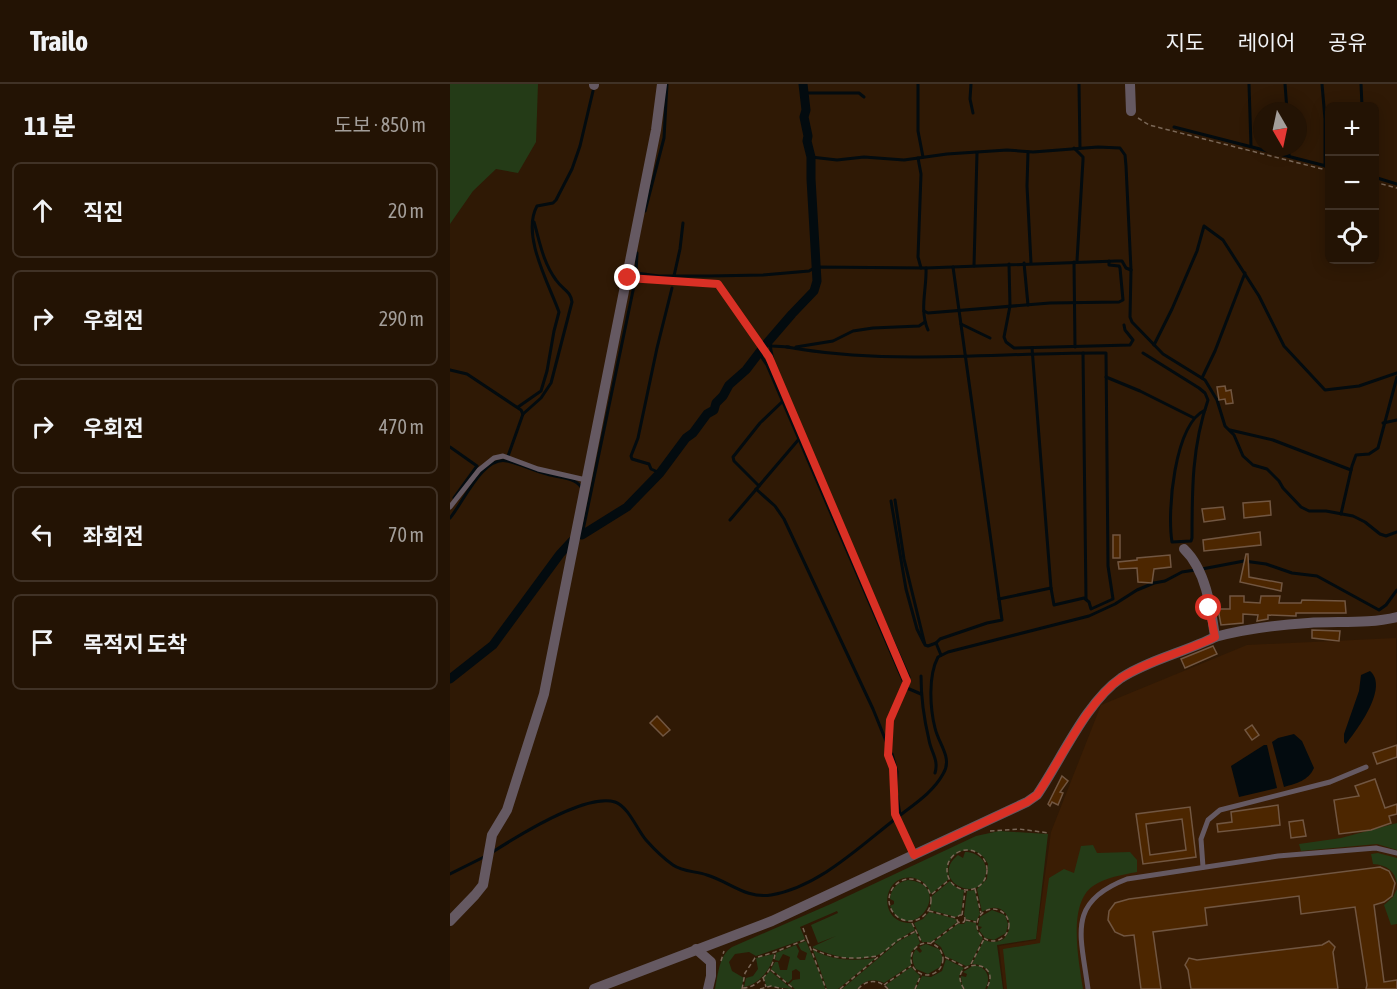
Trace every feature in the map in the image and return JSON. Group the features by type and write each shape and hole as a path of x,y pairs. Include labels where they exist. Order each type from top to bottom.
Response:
{"street":[{"path":"450,921 483,885 492,835 507,810 541,705 657,130 662,84"},
{"path":"1130,84 1131,111"},
{"path":"1184,549 1197,564 1203,581 1215,637"},
{"path":"594,989 772,921 1027,802 1037,795 1082,722 1105,692 1135,670 1194,648 1215,637 1237,632 1283,625 1375,621 1397,617"},
{"path":"696,949 711,962 708,989"}],"lane":[{"path":"628,278 718,284 769,357 907,681 890,720 888,755 893,768 895,814 914,855"},
{"path":"450,507 479,470 494,458 503,456 538,469 588,481"},
{"path":"1203,867 1202,839 1208,820 1220,810 1330,782 1366,767"},
{"path":"1088,989 1082,942 1082,918 1086,906 1096,894 1108,886 1127,879 1278,856 1376,848 1397,853"}],"path":[{"path":"1131,111 1149,125 1325,170"},
{"path":"1379,183 1397,188"},
{"path":"986,832 1019,829 1049,833"},
{"path":"964,851 982,856 987,869 983,883 975,889 966,890 957,887 950,879 948,866 952,858 964,851"},
{"path":"931,896 925,886 916,880 906,879 893,887 888,901 891,911 898,919 912,922 922,918 928,910 931,896 950,879"},
{"path":"975,889 981,914"},
{"path":"965,920 962,915 966,890"},
{"path":"990,909 998,910 1007,917 1009,925 1002,938 994,941 984,938 978,931 977,922 981,914 990,909"},
{"path":"928,910 957,918 962,915"},
{"path":"957,918 959,922"},
{"path":"931,943 941,950 944,957 943,965 932,975 922,975 912,965 912,953 916,947 931,943 959,922 962,923 965,920 977,922"},
{"path":"912,922 922,944"},
{"path":"802,928 826,989"},
{"path":"840,989 898,940 916,931"},
{"path":"971,965 984,938"},
{"path":"775,952 770,969 751,987 743,988 752,960 807,939"},
{"path":"720,963 725,949"},
{"path":"811,949 843,958 879,956"},
{"path":"944,957 966,967"},
{"path":"884,985 912,965"},
{"path":"964,989 960,980 961,973 966,967 980,965 988,972 990,982 986,989"},
{"path":"770,969 794,989"},
{"path":"915,989 922,975"},
{"path":"763,976 766,987"},
{"path":"858,989 871,981 879,982 888,989"},
{"path":"760,989 766,987 783,989"}],"shaded area":[{"path":"1396,638 1397,989 1004,989 999,946 1036,940 1051,832 1101,705 1247,645"},
{"path":"1370,671 1375,678 1374,697 1364,719 1346,744 1344,734 1359,691 1361,675"},
{"path":"1294,734 1302,741 1314,768 1305,779 1284,787 1272,742"},
{"path":"1267,745 1277,788 1239,797 1231,766"}],"green space":[{"path":"450,84 538,84 536,142 518,173 496,169 473,191 450,224"},
{"path":"1397,823 1397,850 1377,844 1301,851 1299,844 1341,838"},
{"path":"999,831 1048,834 1036,939 997,945 1003,989 987,989 990,980 988,972 982,966 972,964 984,940 996,942 1004,939 1009,923 1007,915 1001,909 993,908 982,912 977,889 987,879 988,864 983,856 968,850 954,856 948,870 949,879 931,894 925,884 914,878 903,878 895,882 887,898 888,907 892,915 900,921 911,923 915,930 880,954 855,959 812,947 836,936 818,943 811,925 838,913 837,911 800,927 805,939 756,956 749,952 735,954 729,962 732,971 744,978 741,989 715,989 724,955 732,947 976,836"},
{"path":"1093,845 1097,853 1130,852 1137,860 1137,872 1103,880 1085,894 1077,919 1079,964 1083,989 1007,989 1003,949 1040,943 1049,878 1064,869 1074,873 1081,846"},
{"path":"965,852 977,855 985,863 986,872 983,882 976,888 968,889 959,886 952,881 949,874 950,865 958,855 963,858"},
{"path":"1378,853 1397,858 1397,884 1390,870 1373,864 1371,854"},
{"path":"908,880 922,884 929,892 929,902 925,911 917,918 908,921 898,918 890,906 894,904 894,901 890,899 896,886"},
{"path":"950,881 957,888 964,890 961,914 956,917 930,910 932,896"},
{"path":"1397,889 1397,924 1391,925 1384,905 1393,897"},
{"path":"975,890 980,914 976,921 966,919 964,915 967,891"},
{"path":"992,910 1005,915 1008,924 1006,933 994,940 985,938 979,930 982,927 978,926 980,917"},
{"path":"929,912 956,919 957,922 931,942 922,942 914,923 923,919"},
{"path":"966,921 976,923 977,930 983,938 970,965 966,966 945,956 941,947 934,942 958,924 964,924"},
{"path":"916,932 920,943 911,952 911,965 884,983 869,981 857,989 842,989 899,941"},
{"path":"806,941 825,989 795,989 789,984 793,980 800,979 800,972 796,969 792,971 792,979 788,983 771,969 775,962 778,962 780,970 787,970 790,957 783,954 779,961 775,960 776,953 796,945 799,951 797,957 805,960 807,953 801,950 798,944"},
{"path":"926,944 939,949 943,958 940,967 928,974 916,969 913,959 916,949 920,953 922,951 919,947"},
{"path":"813,950 844,959 876,958 838,989 827,989"},
{"path":"774,954 771,965 764,975 750,986 744,987 746,978 753,976 758,969 756,958"},
{"path":"946,959 964,968 959,976 963,989 916,989 922,976 931,977 942,971"},
{"path":"974,965 982,968 987,974 988,981 985,989 965,989 962,985 961,976 966,977 967,974 963,972"},
{"path":"911,967 920,976 914,989 889,989 886,985"},
{"path":"770,971 792,989 766,986 764,977"}],"building":[{"path":"1225,386 1226,391 1231,390 1233,403 1226,404 1225,399 1219,400 1217,387"},
{"path":"1270,501 1271,515 1244,518 1243,503"},
{"path":"1223,507 1225,519 1204,522 1202,509"},
{"path":"1260,532 1261,545 1204,551 1203,540"},
{"path":"1113,535 1120,535 1120,558 1113,558"},
{"path":"1246,554 1248,554 1249,577 1282,583 1281,591 1240,582"},
{"path":"1170,555 1171,567 1154,569 1152,583 1138,582 1137,568 1119,569 1118,562"},
{"path":"1230,596 1244,596 1244,602 1260,603 1261,596 1280,596 1279,603 1301,603 1302,600 1345,601 1346,613 1268,615 1268,619 1257,621 1258,615 1243,614 1243,623 1221,625 1218,609 1230,609"},
{"path":"1312,630 1340,631 1339,641 1312,638"},
{"path":"1213,646 1217,654 1185,668 1181,659"},
{"path":"657,716 670,730 663,736 650,723"},
{"path":"1252,725 1259,735 1252,740 1245,730"},
{"path":"1397,745 1397,757 1377,764 1373,753"},
{"path":"1062,776 1068,781 1060,792 1063,793 1058,805 1052,802 1050,806 1048,804"},
{"path":"1375,779 1385,808 1397,804 1397,814 1389,816 1391,823 1371,830 1339,834 1334,800 1359,796 1355,786"},
{"path":"1278,805 1280,825 1218,832 1217,824 1232,822 1231,812"},
{"path":"1190,807 1196,857 1143,864 1136,814","holes":["1182,819 1186,850 1150,855 1146,824"]},
{"path":"1303,820 1306,836 1291,838 1289,822"},
{"path":"1380,867 1389,871 1395,883 1392,896 1374,905 1384,982 1397,980 1397,989 1366,989 1355,907 1301,914 1299,896 1205,908 1207,925 1153,932 1161,989 1141,989 1134,935 1124,936 1115,932 1108,920 1109,911 1115,903 1129,899"},
{"path":"1329,941 1335,947 1333,952 1338,989 1191,989 1185,965 1189,958 1197,960 1322,945"}],"waterway":[{"path":"645,211 664,138 667,84"},
{"path":"767,343 814,291 817,281 811,157 804,117 806,110 803,84"},
{"path":"918,84 918,131 923,157"},
{"path":"971,84 970,99 973,113"},
{"path":"1079,84 1080,148"},
{"path":"1249,84 1251,146"},
{"path":"1285,84 1286,102"},
{"path":"1322,84 1325,156"},
{"path":"1361,84 1362,102"},
{"path":"518,407 541,391 559,312 534,245 533,218 537,206 553,203 556,200 572,169 593,91"},
{"path":"803,93 859,93 864,97"},
{"path":"1174,127 1325,166"},
{"path":"811,157 837,160 864,157 904,160 947,154 1007,150 1033,152 1098,147 1120,148 1125,155 1126,166 1131,270 1130,317 1132,322 1163,354 1205,380 1217,400 1225,426 1234,435 1243,456 1253,465 1267,469 1301,507 1309,511 1326,511 1353,516 1386,536 1397,532"},
{"path":"1074,148 1083,157 1077,261"},
{"path":"1028,152 1027,186 1031,263"},
{"path":"974,266 977,153"},
{"path":"918,158 921,174 918,257 921,268"},
{"path":"1379,179 1397,184"},
{"path":"523,414 541,398 551,383 572,302 570,295 556,280 548,266 534,222"},
{"path":"674,276 683,223"},
{"path":"1154,345 1197,251 1204,226 1223,240 1259,296 1284,346 1325,390 1359,386 1397,373"},
{"path":"636,273 637,253"},
{"path":"924,311 928,313 1050,303 1119,302 1123,300 1120,268 1109,265 1109,261"},
{"path":"636,273 659,276 763,275 809,271 816,267 926,268 1116,261 1122,261 1126,268 1131,270"},
{"path":"1074,262 1075,347"},
{"path":"1024,263 1028,305"},
{"path":"1009,264 1010,306 1004,337 1006,342 1014,348 1130,345 1133,340 1124,325"},
{"path":"941,655 936,643 940,639 1002,620 953,267"},
{"path":"926,268 924,315 928,330"},
{"path":"1202,378 1245,273"},
{"path":"582,535 635,281"},
{"path":"660,473 651,469 649,464 632,459 631,456 638,438 672,288"},
{"path":"796,347 833,341 853,331 919,326 925,322"},
{"path":"961,324 990,338"},
{"path":"767,343 772,346 789,347"},
{"path":"770,345 773,361"},
{"path":"787,347 827,353 906,357 1106,353 1108,566 1113,599 1091,609 1089,602 1084,598 1054,605 1051,588 999,599"},
{"path":"1032,348 1051,588"},
{"path":"582,535 627,507 660,473 686,438 693,433 707,414 714,410 716,403 729,385 746,370 762,349"},
{"path":"759,353 767,365 905,685"},
{"path":"1083,353 1086,599"},
{"path":"1143,353 1199,388 1208,400 1196,451 1192,538 1191,541 1172,542 1171,511 1175,470 1186,433 1194,419 1205,410"},
{"path":"450,370 467,374 521,410 523,414 507,459"},
{"path":"1106,377 1194,418"},
{"path":"1341,514 1356,455 1369,454 1378,448 1397,377"},
{"path":"759,486 734,461 733,457 760,423 783,401"},
{"path":"1383,423 1397,420"},
{"path":"1230,430 1273,440 1351,470"},
{"path":"730,520 799,439"},
{"path":"450,447 477,466 454,498"},
{"path":"450,518 482,472 498,461 512,462 570,480 581,487"},
{"path":"756,489 775,506 784,519 888,746"},
{"path":"895,500 904,559 925,645 936,643"},
{"path":"891,501 906,589 917,629 924,643"},
{"path":"450,679 493,645 572,541"},
{"path":"1202,569 1244,561 1266,564 1292,573 1317,576 1379,610 1386,605 1397,590"},
{"path":"491,853 533,827 569,810 602,801 615,802 624,809 652,847 677,867 707,875 754,895 771,895 788,891 821,875 852,854 921,799 943,774 947,762 935,728 931,702 931,683 938,657 948,652 1089,616 1115,604 1137,590 1165,581 1182,572 1195,570"},
{"path":"880,612 909,677"},
{"path":"921,676 924,716 935,760 935,773"},
{"path":"907,688 921,694"},
{"path":"892,754 897,772 896,790"},
{"path":"897,796 900,815"},
{"path":"450,874 484,857"}],"route":[{"path":"628,278 718,284 769,357 907,681 904,693 894,708 890,720 890,752 888,755 893,768 895,814 914,855 1027,802 1037,795 1082,722 1105,692 1135,670 1194,648 1215,637 1209,608"}]}
